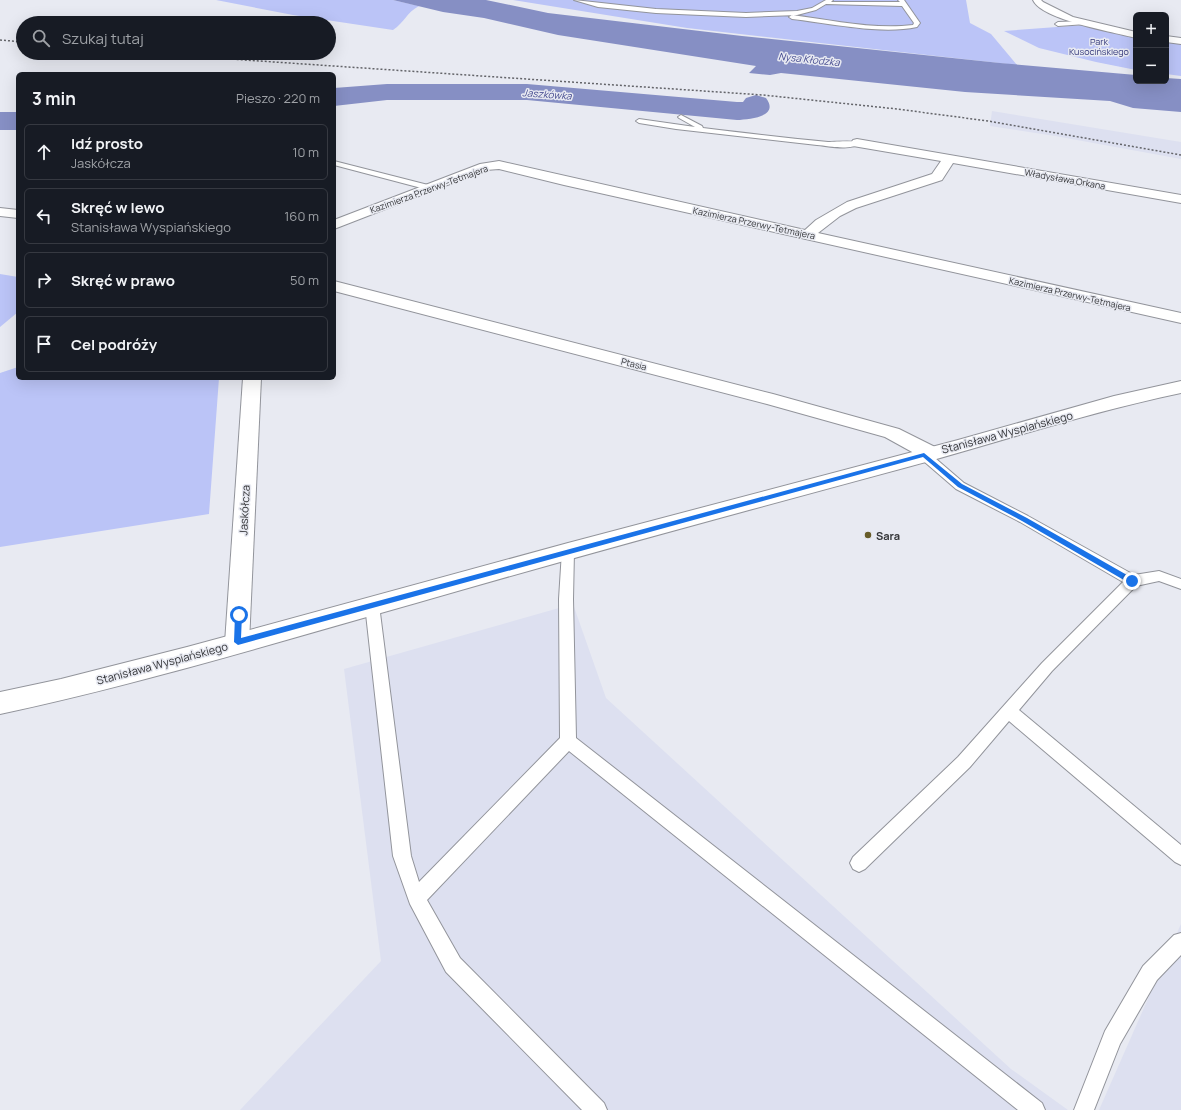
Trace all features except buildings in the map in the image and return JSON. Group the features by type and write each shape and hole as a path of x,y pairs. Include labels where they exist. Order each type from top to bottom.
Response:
{"street":[{"path":"1036,0 1039,4 1070,19 1133,34"},
{"path":"1169,39 1181,41"},
{"name":"Władysława Orkana","path":"857,143 1181,199"},
{"path":"808,235 816,227 841,209 936,177 944,169 949,158"},
{"name":"Kazimierza Przerwy-Tetmajera","path":"336,224 484,166 499,165 564,181 1181,318"},
{"path":"0,212 16,214"},
{"name":"Ptasia","path":"336,287 773,400 892,434 927,454"},
{"name":"Jaskółcza","path":"238,642 252,380"},
{"name":"Stanisława Wyspiańskiego","path":"0,703 68,688 1120,400 1181,387"}],"lane":[{"path":"577,0 598,5 656,11 723,14 797,13 814,9 828,1 902,2 917,23 915,26 901,28 874,27 771,14"},
{"path":"1058,24 1084,23"},
{"path":"681,117 713,131"},
{"path":"639,121 664,126 817,143 857,143"},
{"path":"336,164 429,188"},
{"path":"927,454 960,486 1132,581"},
{"path":"416,898 568,741 566,599 568,552"},
{"path":"859,863 964,762 1047,667 1132,581 1159,576 1181,584"},
{"path":"372,605 402,856 416,898 453,965 597,1110"},
{"path":"1008,711 1181,856"},
{"path":"568,741 1035,1110"},
{"path":"1084,1110 1112,1038 1150,973 1181,942"}],"shaded area":[{"path":"992,111 1181,142 1181,159 1055,136 990,126"},
{"path":"573,604 606,698 1011,1069 1068,1110 240,1110 381,961 344,669"},
{"path":"1181,924 1181,1110 1099,1110"}],"green space":[{"path":"216,0 393,0 419,6 393,30 336,21 336,16 293,15"},
{"path":"513,0 966,0 970,23 991,34 1017,65 687,28"},
{"name":"Park Kusocińskiego","path":"1084,25 1133,36 1133,69 1039,48 1004,31"},
{"path":"1169,42 1181,44 1181,76 1169,74"},
{"path":"0,274 16,277 16,314 0,327"},
{"path":"16,368 16,380 219,380 209,514 0,547 0,373"}],"water":[{"name":"Nysa Kłodzka","path":"393,0 486,0 548,13 742,36 1000,63 1133,75 1133,84 1169,84 1169,78 1181,79 1181,112 1133,108 1110,101 965,92 781,73 770,75 749,73 756,66 558,35 484,18 443,12"}],"waterway":[{"name":"Jaszkówka","path":"336,97 387,92 527,92 737,111 750,110 756,107 756,104"},
{"name":"Jaszkówka","path":"0,121 16,121"}],"railway":[{"path":"0,40 16,41"},
{"path":"245,60 763,95 897,109 988,121 1181,155"}],"place":[{"name":"Sara","path":"868,535"}],"route":[{"path":"239,615 238,642 924,454 960,486 1132,581"}]}
